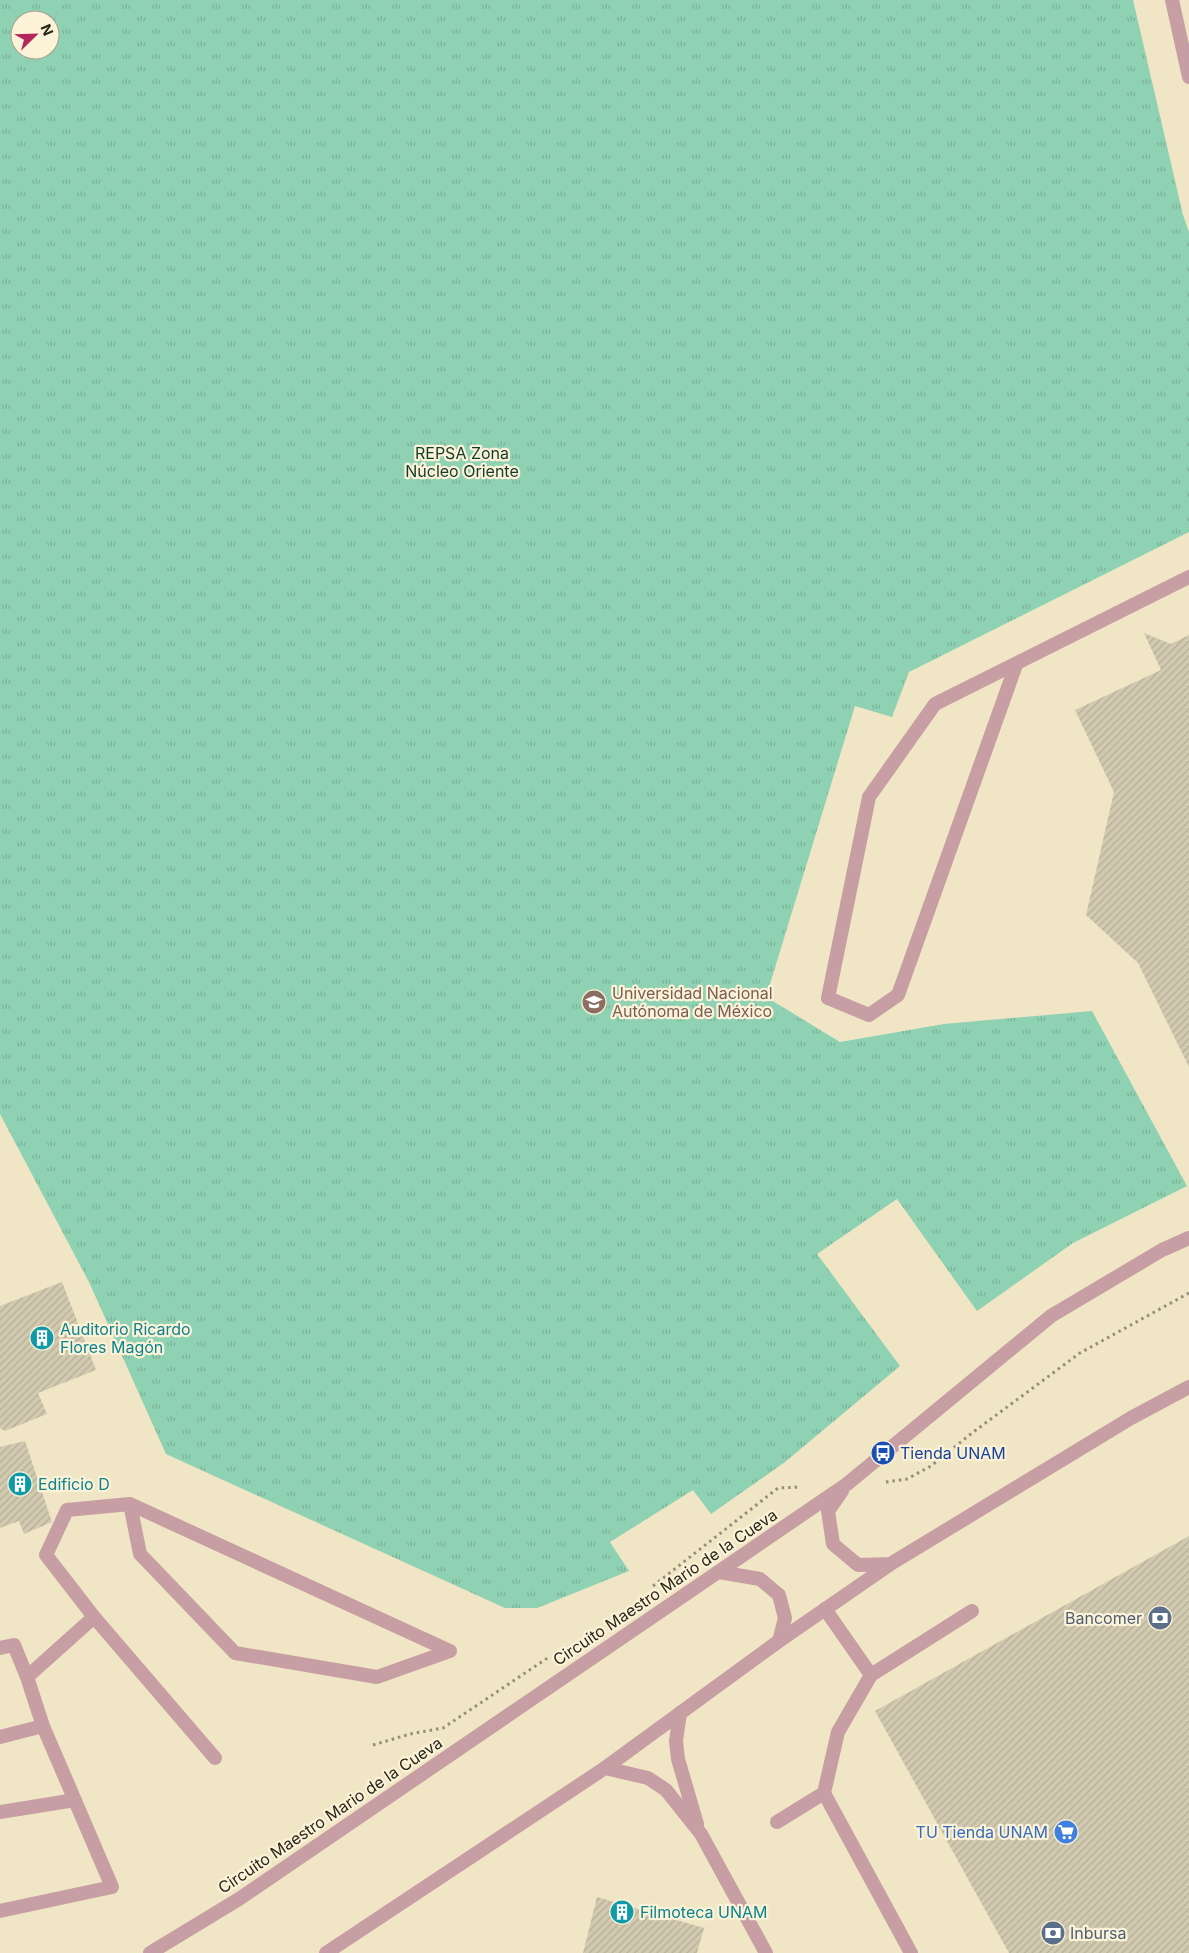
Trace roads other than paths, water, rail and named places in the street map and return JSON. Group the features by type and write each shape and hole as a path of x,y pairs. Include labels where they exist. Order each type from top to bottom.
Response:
{"street":[{"path":"1172,0 1189,78"},
{"path":"1016,665 898,995 869,1015 828,998 869,797 935,704 1189,577"},
{"name":"Circuito Maestro Mario de la Cueva","path":"150,1953 239,1899 847,1484 1052,1316 1162,1250 1189,1238"},
{"path":"326,1953 605,1768 779,1641 892,1564 1130,1418 1189,1387"},
{"path":"847,1484 828,1511 833,1544 858,1565 892,1564"},
{"path":"130,1504 140,1554 235,1653 377,1678 450,1651 130,1504 67,1510 46,1555 94,1617 215,1758"},
{"path":"719,1572 760,1579 779,1595 785,1618 779,1641"},
{"path":"825,1610 870,1675"},
{"path":"911,1953 824,1794 838,1732 870,1675 972,1611"},
{"path":"28,1677 94,1617"},
{"path":"0,1648 14,1645 28,1677 43,1726 112,1887 0,1911"},
{"path":"680,1713 676,1741 678,1759 701,1834"},
{"path":"0,1737 43,1726"},
{"path":"605,1768 648,1778 666,1790 701,1834 766,1953"},
{"path":"777,1822 824,1794"},
{"path":"0,1812 74,1800"}],"place":[{"name":"Universidad Nacional Autónoma de México","path":"594,1002"},
{"name":"Auditorio Ricardo Flores Magón","path":"42,1338"},
{"name":"Tienda UNAM","path":"883,1453"},
{"name":"Edificio D","path":"20,1484"},
{"name":"Bancomer","path":"1160,1618"},
{"name":"TU Tienda UNAM","path":"1066,1832"},
{"name":"Filmoteca UNAM","path":"622,1912"},
{"name":"Inbursa","path":"1053,1933"}],"park label":[{"name":"REPSA Zona Núcleo Oriente","path":"462,462"}]}
